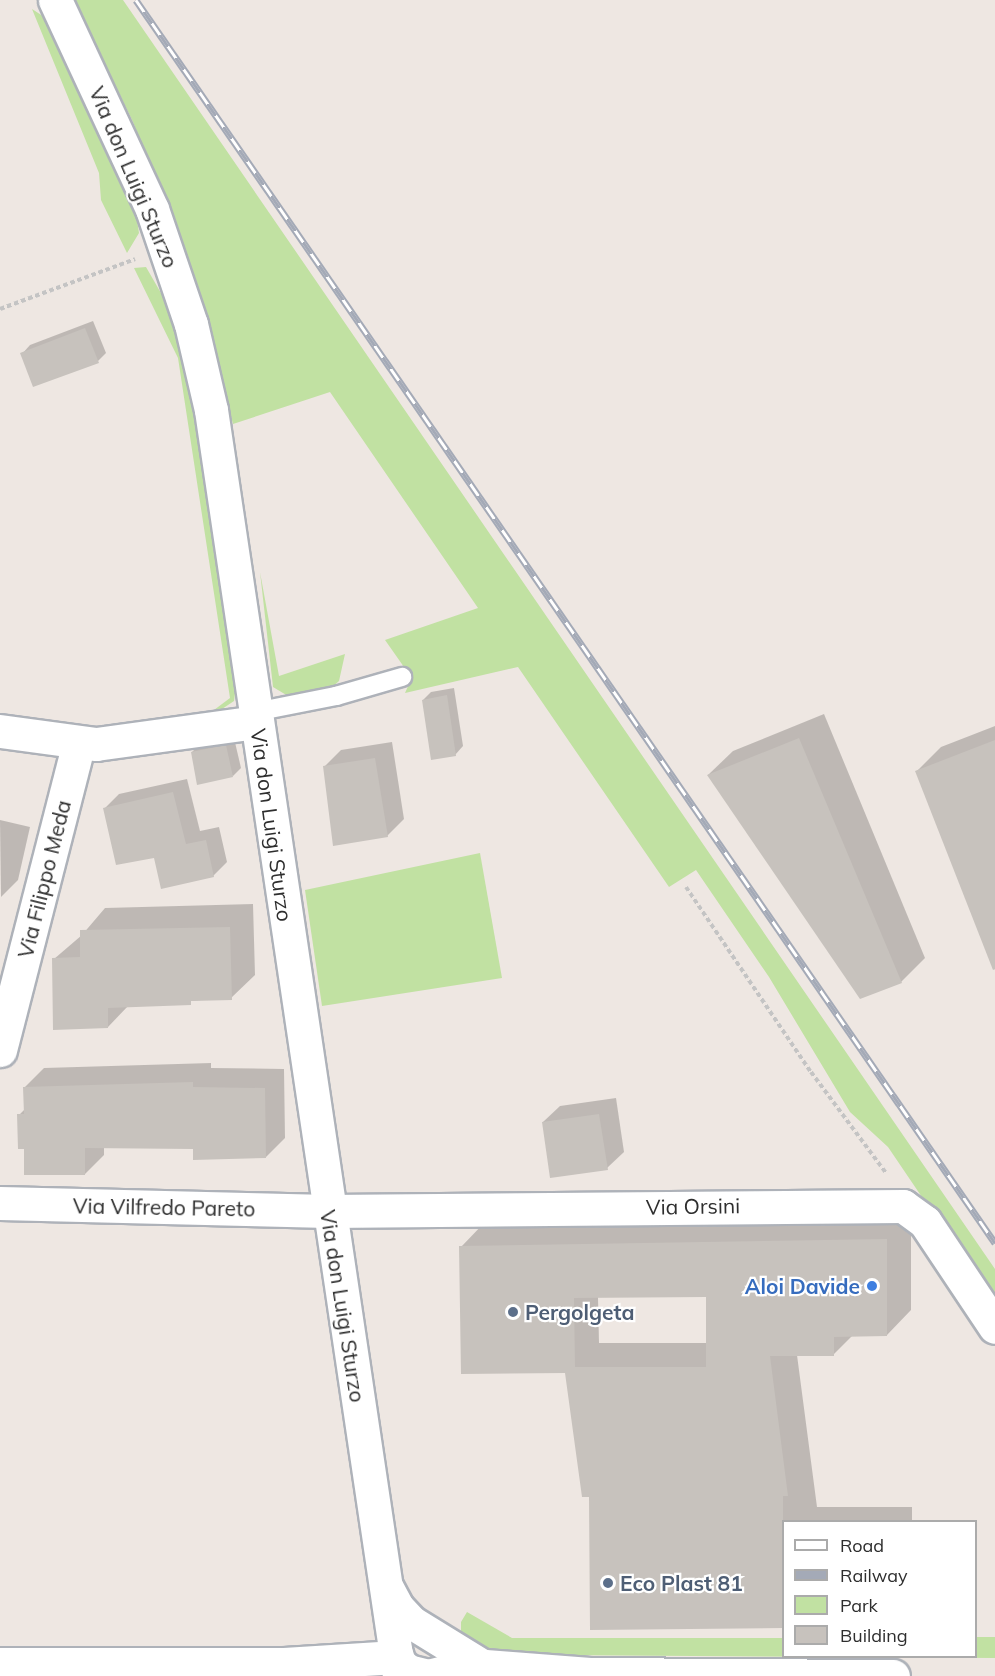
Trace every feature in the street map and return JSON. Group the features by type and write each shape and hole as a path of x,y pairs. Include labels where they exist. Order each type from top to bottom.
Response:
{"street":[{"name":"Via don Luigi Sturzo","path":"55,0 141,182 166,246 191,324 213,422 328,1211 397,1661"},
{"path":"0,731 79,743 132,741 256,717"},
{"name":"Via Filippo Meda","path":"0,1050 79,743"},
{"name":"Via Vilfredo Pareto","path":"0,1203 328,1211"},
{"name":"Via Orsini","path":"328,1211 893,1205 919,1214 995,1327"},
{"path":"384,1575 387,1591 404,1616 437,1640 481,1665"},
{"path":"397,1661 402,1647 411,1639 437,1640"},
{"path":"0,1664 397,1661 408,1671 433,1675 465,1665 481,1665 590,1674 893,1676"}],"lane":[{"path":"256,717 402,676"}],"path":[{"path":"0,309 166,246"},
{"path":"686,887 811,1072 887,1174 893,1205"}],"green space":[{"path":"74,0 123,0 995,1269 995,1305 888,1147 850,1112 769,977 696,870 669,887 518,667 405,693 409,684 404,667 385,640 478,608 330,392 233,424 193,274 133,122"},
{"path":"32,9 49,20 135,207 139,233 127,253 101,200 99,173"},
{"path":"146,267 169,307 195,406 236,686 234,701 219,711 214,710 230,698 178,358 134,268"},
{"path":"260,572 279,676 345,654 339,681 330,689 288,696 273,687"},
{"path":"480,853 502,978 322,1006 305,890"},
{"path":"467,1612 512,1638 782,1638 782,1657 551,1655 484,1648 461,1637 461,1622"},
{"path":"977,1637 995,1637 995,1658 977,1658"}],"building":[{"path":"85,328 99,363 33,387 20,353"},
{"path":"447,695 456,756 431,760 422,700"},
{"path":"799,738 902,983 860,999 707,775"},
{"path":"995,740 995,969 993,970 915,771"},
{"path":"226,745 233,777 197,785 191,752"},
{"path":"375,758 388,837 333,846 323,766"},
{"path":"173,792 186,844 206,840 214,877 161,889 154,858 116,865 103,808"},
{"path":"230,927 232,1000 191,1001 191,1005 108,1008 108,1028 53,1030 52,958 80,957 80,930"},
{"path":"193,1082 193,1087 265,1088 266,1158 193,1160 193,1149 85,1148 85,1175 24,1175 24,1149 18,1149 17,1114 24,1114 23,1087"},
{"path":"599,1114 608,1170 550,1178 542,1122"},
{"path":"887,1239 887,1336 834,1337 834,1356 770,1356 788,1496 783,1496 782,1628 590,1630 589,1497 582,1497 565,1373 461,1374 459,1246","holes":["706,1297 706,1367 575,1367 574,1298"]}],"railway":[{"path":"136,0 995,1243"}],"place":[{"name":"Aloi Davide","path":"872,1286"},
{"name":"Pergolgeta","path":"513,1312"},
{"name":"Eco Plast 81","path":"608,1583"}]}
